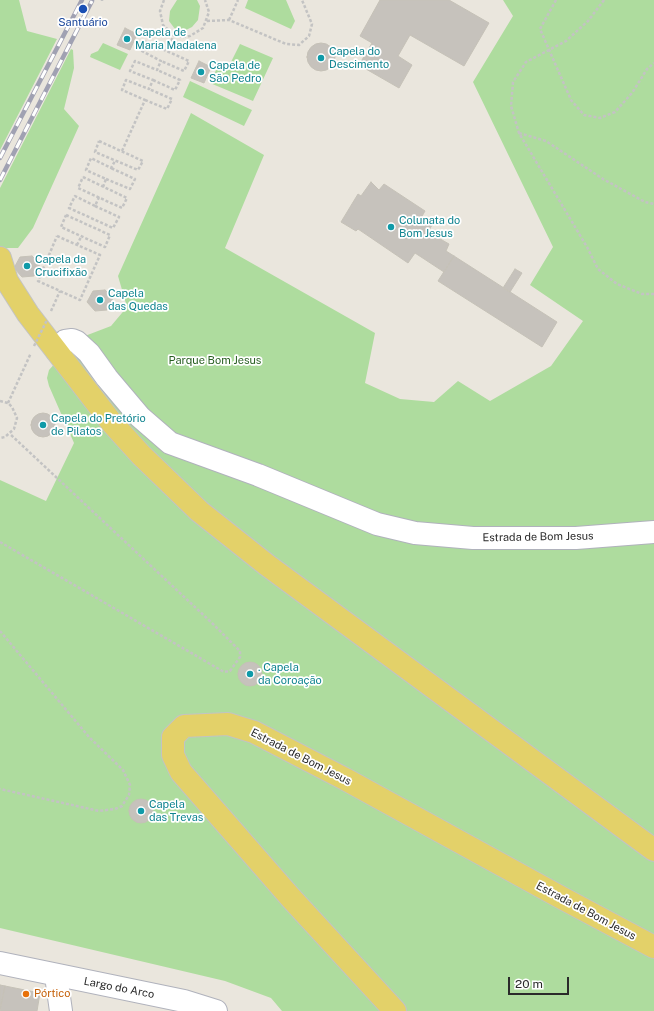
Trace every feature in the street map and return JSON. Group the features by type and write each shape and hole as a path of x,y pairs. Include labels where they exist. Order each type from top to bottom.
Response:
{"main road":[{"path":"0,258 7,281 28,314 112,423 131,444 199,511 274,570 654,850"},
{"name":"Estrada de Bom Jesus","path":"395,1011 290,898 181,772 173,755 173,738 184,726 228,724 254,732 345,779 654,947"}],"street":[{"name":"Estrada de Bom Jesus","path":"57,351 65,341 72,340 77,342 89,353 107,378 140,418 170,443 258,475 377,524 415,533 473,538 576,538 654,532"},
{"name":"Largo do Arco","path":"0,963 56,976 184,1001 216,1011"},
{"path":"56,976 61,1011"}],"path":[{"path":"164,0 160,11 161,18 168,31 174,35 182,37 190,36 203,28 207,21 209,12 205,0"},
{"path":"229,20 238,0"},
{"path":"207,21 229,20 286,44 299,45 309,36 312,24 302,0"},
{"path":"556,0 540,28 548,50 571,100 584,115 600,118 615,112 632,93 647,69 654,63"},
{"path":"604,0 588,21 566,41 526,62 513,82 511,106 519,133 587,247 598,269 617,284 642,294 654,294"},
{"path":"167,50 174,35"},
{"path":"144,41 189,61 184,71 161,61 140,50 144,41"},
{"path":"135,61 180,80 176,90 153,80 130,71 135,61"},
{"path":"157,70 161,61"},
{"path":"126,80 172,99 167,109 145,100 122,90 126,80"},
{"path":"149,89 153,80"},
{"path":"122,151 145,100"},
{"path":"519,133 546,141 603,179 645,202 654,204"},
{"path":"99,142 143,161 138,170 115,161 95,152 99,142"},
{"path":"91,158 135,179 130,189 106,179 86,170 91,158"},
{"path":"112,168 115,161"},
{"path":"83,178 127,198 122,208 99,197 78,188 83,178"},
{"path":"103,187 106,179"},
{"path":"75,196 118,217 113,228 90,218 69,208 75,196"},
{"path":"95,206 99,197"},
{"path":"66,216 110,235 105,248 82,237 61,227 66,216"},
{"path":"87,224 90,218"},
{"path":"57,236 77,245 100,255 80,300 38,281 57,236"},
{"path":"77,245 82,237"},
{"path":"52,310 60,291"},
{"path":"34,346 47,320"},
{"path":"8,403 28,359"},
{"path":"0,401 8,403 16,412 17,418 14,429 10,434 0,438"},
{"path":"0,542 224,672 230,672 240,657 240,651 212,623 10,434"},
{"path":"0,630 86,733 123,770 130,785 129,795 122,806 115,809 100,811 0,789"}],"green space":[{"path":"0,0 19,0 27,31 57,39 0,150"},
{"path":"177,0 197,0 200,6 198,20 192,27 184,31 175,29 169,21 170,11"},
{"path":"248,0 286,0 295,21 291,29 245,8"},
{"name":"Parque Bom Jesus","path":"503,0 654,0 654,1011 282,1011 271,998 225,981 0,928 0,480 46,501 74,443 49,386 47,378 49,370 77,339 111,326 127,307 118,276 191,113 264,155 225,248 375,333 365,383 400,399 434,402 458,381 490,401 551,366 583,321 530,285 553,247 473,82 513,16"},
{"path":"103,43 128,54 120,70 90,57 91,54 98,51"},
{"path":"240,44 273,58 253,101 210,83 218,66 230,64"},
{"path":"71,49 73,50 74,68 64,109 79,126 33,228 18,248 0,248 0,188"},
{"path":"190,81 252,110 244,126 183,97"}],"building":[{"path":"380,0 449,0 489,23 464,66 410,35 398,56 412,65 399,88 359,65 372,43 360,36"},
{"name":"Capela de Maria Madalena","path":"125,28 137,34 130,50 117,45"},
{"name":"Capela do Descimento","path":"321,43 331,47 335,57 331,67 321,71 311,67 307,57 311,47"},
{"name":"Capela de São Pedro","path":"199,61 211,67 204,83 191,78"},
{"name":"Colunata do Bom Jesus","path":"371,182 379,190 384,184 425,211 421,218 432,225 428,232 449,244 446,251 454,256 444,272 415,253 408,263 358,229 356,231 341,222 358,194 361,196"},
{"name":"Capela da Crucifixão","path":"32,256 40,264 34,276 22,277 14,268 20,257"},
{"path":"454,256 557,322 542,347 438,281"},
{"path":"515,269 522,273 510,292 503,288"},
{"name":"Capela das Quedas","path":"105,290 113,298 107,310 95,311 87,302 93,291"},
{"name":"Capela do Pretório de Pilatos","path":"43,413 48,414 54,420 54,430 48,436 43,437 38,436 32,430 31,425 32,420 38,414"},
{"name":". Capela da Coroação","path":"250,662 255,663 261,669 261,679 255,685 250,686 245,685 239,679 238,674 239,669 245,663"},
{"name":"Capela das Trevas","path":"141,799 146,800 152,806 152,816 146,822 141,823 136,822 130,816 129,811 130,806 136,800"},
{"path":"0,985 5,986 0,1009"},
{"path":"5,986 40,993 37,1011 0,1011"}],"railway":[{"path":"0,158 82,0"},
{"path":"0,180 92,1"}],"place":[{"name":"Santuário","path":"83,9"},
{"name":"Capela de Maria Madalena","path":"127,39"},
{"name":"Capela do Descimento","path":"321,58"},
{"name":"Capela de São Pedro","path":"201,72"},
{"name":"Colunata do Bom Jesus","path":"391,227"},
{"name":"Capela da Crucifixão","path":"27,266"},
{"name":"Capela das Quedas","path":"100,300"},
{"name":"Capela do Pretório de Pilatos","path":"43,425"},
{"name":". Capela da Coroação","path":"250,674"},
{"name":"Capela das Trevas","path":"141,811"},
{"name":"Pórtico","path":"26,994"}]}
